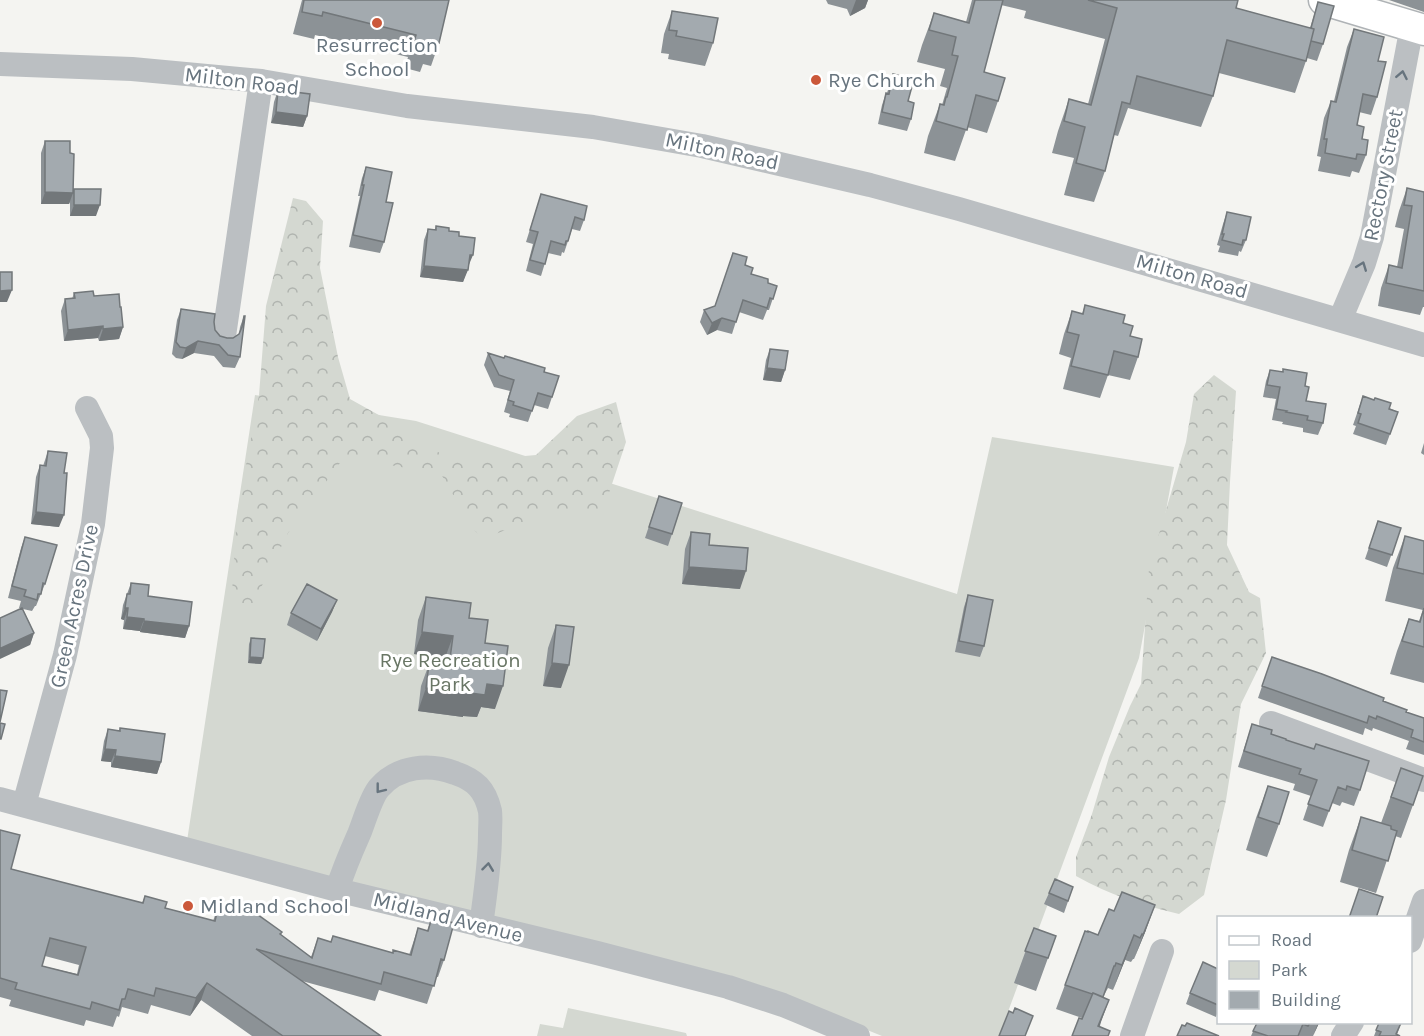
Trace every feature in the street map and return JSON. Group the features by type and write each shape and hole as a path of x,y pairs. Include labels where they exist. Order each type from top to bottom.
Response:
{"main road":[{"path":"1324,0 1418,28"}],"street":[{"name":"Rectory Street","path":"1340,320 1364,263 1372,237 1418,28"},
{"name":"Milton Road","path":"0,64 132,69 261,81 407,105 592,127 702,146 776,162 968,211 1424,345"},
{"path":"224,336 261,81"},
{"name":"Green Acres Drive","path":"24,805 65,655 93,524 102,448 101,436 87,408"},
{"path":"1271,723 1424,780"},
{"path":"337,890 344,867 378,789 392,776 407,768 426,767 448,770 468,777 478,786 484,793 490,812 490,854 481,926"},
{"name":"Midland Avenue","path":"0,799 337,890 728,987 783,1005 858,1036"},
{"path":"1412,935 1424,901"},
{"path":"1132,1036 1162,951"}],"green space":[{"path":"293,198 306,201 323,221 320,268 338,357 350,399 454,462 536,455 577,416 616,402 626,442 602,514 552,510 484,539 473,529 441,474 355,459 340,463 288,533 247,616 232,593 237,514 259,395 266,306"},
{"path":"1214,375 1236,391 1227,545 1249,592 1260,598 1266,653 1241,704 1226,800 1204,895 1179,914 1126,899 1076,876 1076,857 1109,757 1141,684 1149,568 1186,442 1194,394"},
{"name":"Rye Recreation Park","path":"255,395 416,421 957,594 992,437 1174,467 1139,658 999,1036 882,1036 783,996 187,841"},
{"path":"568,1008 686,1033 687,1036 537,1036 540,1024 563,1028"}],"building":[{"path":"304,0 449,0 439,43 431,41 429,49 413,45 416,35 323,12 322,16 302,12"},
{"path":"975,0 1003,0 984,72 1005,78 998,101 976,95 967,130 936,121 940,104 944,105 947,97 958,56 952,55 956,37 929,30 934,13 969,23"},
{"path":"1088,0 1238,0 1236,8 1314,29 1306,61 1227,40 1213,96 1137,76 1130,104 1122,102 1105,171 1076,163 1085,127 1064,121 1069,99 1091,105 1117,8"},
{"path":"1318,2 1334,6 1323,44 1311,41 1314,29 1311,28"},
{"path":"672,11 718,18 713,43 676,36 677,31 669,30"},
{"path":"1354,29 1384,37 1378,61 1386,62 1377,97 1363,94 1357,125 1364,127 1362,139 1368,140 1366,155 1357,154 1356,159 1325,153 1327,139 1324,139 1331,101 1336,102"},
{"path":"893,74 914,79 908,101 914,103 911,119 882,112"},
{"path":"278,90 310,94 307,116 276,112"},
{"path":"45,141 70,141 70,153 74,154 73,193 45,192"},
{"path":"366,167 392,172 386,202 393,203 384,242 353,235"},
{"path":"1407,188 1424,192 1424,291 1386,283 1389,265 1402,268 1412,206 1404,205"},
{"path":"74,189 101,189 100,205 74,205"},
{"path":"541,194 587,206 584,220 575,217 565,245 551,241 545,264 530,260 538,232 530,230"},
{"path":"1227,212 1251,217 1246,240 1243,240 1242,245 1222,240"},
{"path":"436,226 459,232 459,236 475,238 468,270 424,266 428,229 436,230"},
{"path":"733,253 747,257 745,265 753,268 751,274 768,279 768,283 777,286 767,308 743,300 736,322 722,318 712,323 704,310 715,306"},
{"path":"0,272 12,272 12,290 0,291"},
{"path":"93,291 94,296 119,294 123,327 103,329 103,326 68,330 65,299 75,298 74,293"},
{"path":"1085,305 1125,315 1123,323 1133,326 1130,336 1142,339 1138,357 1114,351 1108,375 1071,366 1079,335 1067,332 1072,311 1083,314"},
{"path":"181,309 215,314 215,330 220,336 227,338 233,338 239,334 245,316 240,357 228,355 219,345 198,341 186,348 180,347 176,342"},
{"path":"770,349 788,351 785,370 767,368"},
{"path":"488,353 545,368 544,372 559,376 552,397 538,393 532,411 513,405 514,402 508,400 514,380 499,375"},
{"path":"1283,369 1307,373 1305,386 1309,387 1306,401 1326,404 1323,423 1307,420 1308,416 1276,409 1280,387 1267,385 1270,370 1283,372"},
{"path":"1363,396 1391,403 1389,409 1398,412 1390,434 1358,423 1361,414 1358,413"},
{"path":"48,451 67,453 64,473 67,473 64,515 36,512 40,465 46,466"},
{"path":"659,496 682,503 672,534 649,527"},
{"path":"1378,521 1401,528 1392,555 1369,548"},
{"path":"691,532 710,534 709,545 748,548 746,571 689,567"},
{"path":"1405,536 1424,541 1424,574 1397,568"},
{"path":"25,537 57,545 45,584 43,583 37,600 24,596 26,590 12,586"},
{"path":"131,583 149,585 148,596 192,602 189,626 127,617 128,608 125,608"},
{"path":"307,584 337,600 321,629 291,613"},
{"path":"968,595 993,600 984,646 959,641"},
{"path":"426,597 471,603 469,618 488,620 485,643 508,646 503,686 487,684 485,695 426,688 429,664 449,666 453,636 422,632"},
{"path":"22,608 34,633 1,648 0,654 0,618"},
{"path":"1424,608 1424,647 1402,641 1409,619 1420,622"},
{"path":"556,625 574,627 569,665 552,663"},
{"path":"251,638 265,639 263,658 250,657"},
{"path":"1272,657 1384,698 1383,701 1424,718 1424,742 1411,737 1413,730 1377,716 1376,719 1369,716 1367,723 1262,686"},
{"path":"0,690 7,691 0,722"},
{"path":"0,723 5,724 1,739 0,739"},
{"path":"1252,724 1272,730 1271,734 1314,749 1316,744 1369,761 1360,790 1347,786 1346,790 1338,787 1329,811 1308,804 1317,780 1299,774 1301,769 1244,751"},
{"path":"120,728 165,734 161,762 115,756 116,750 105,749 108,729 120,731"},
{"path":"1401,768 1423,776 1413,805 1391,797"},
{"path":"1268,786 1289,792 1279,824 1258,817"},
{"path":"1361,817 1391,826 1391,829 1397,831 1388,861 1352,850"},
{"name":"Midland School","path":"0,830 20,835 11,869 143,903 145,896 167,902 165,908 215,921 219,904 254,912 312,958 318,938 331,942 333,936 393,953 393,950 411,955 418,928 428,931 432,917 454,923 434,986 384,972 381,984 256,949 381,1036 283,1036 207,983 196,998 156,988 154,996 128,989 119,1010 92,1002 90,1009 15,989 17,983 0,978","holes":["50,938 86,947 78,975 42,966"]},
{"path":"1055,879 1073,887 1068,901 1049,893"},
{"path":"1359,889 1383,897 1377,916 1350,916"},
{"path":"1122,892 1155,905 1143,935 1140,938 1134,935 1122,965 1116,963 1114,966 1103,997 1065,985 1085,931 1098,935 1109,909 1114,911"},
{"path":"1034,928 1056,936 1048,958 1025,951"},
{"path":"1203,962 1217,969 1217,1005 1190,993"},
{"path":"1093,993 1109,1000 1098,1026 1110,1031 1108,1036 1072,1036 1079,1018 1082,1019"},
{"path":"1015,1008 1033,1016 1025,1036 999,1036 1009,1011 1013,1013"},
{"path":"1187,1023 1219,1036 1177,1036 1182,1025 1185,1026"},
{"path":"1256,1024 1303,1024 1298,1036 1268,1036 1253,1031"},
{"path":"1379,1024 1401,1024 1396,1034 1400,1036 1379,1036 1381,1032 1376,1030"}],"place":[{"name":"Resurrection School","path":"377,23"},
{"name":"Rye Church","path":"816,80"},
{"name":"Midland School","path":"188,906"}]}
